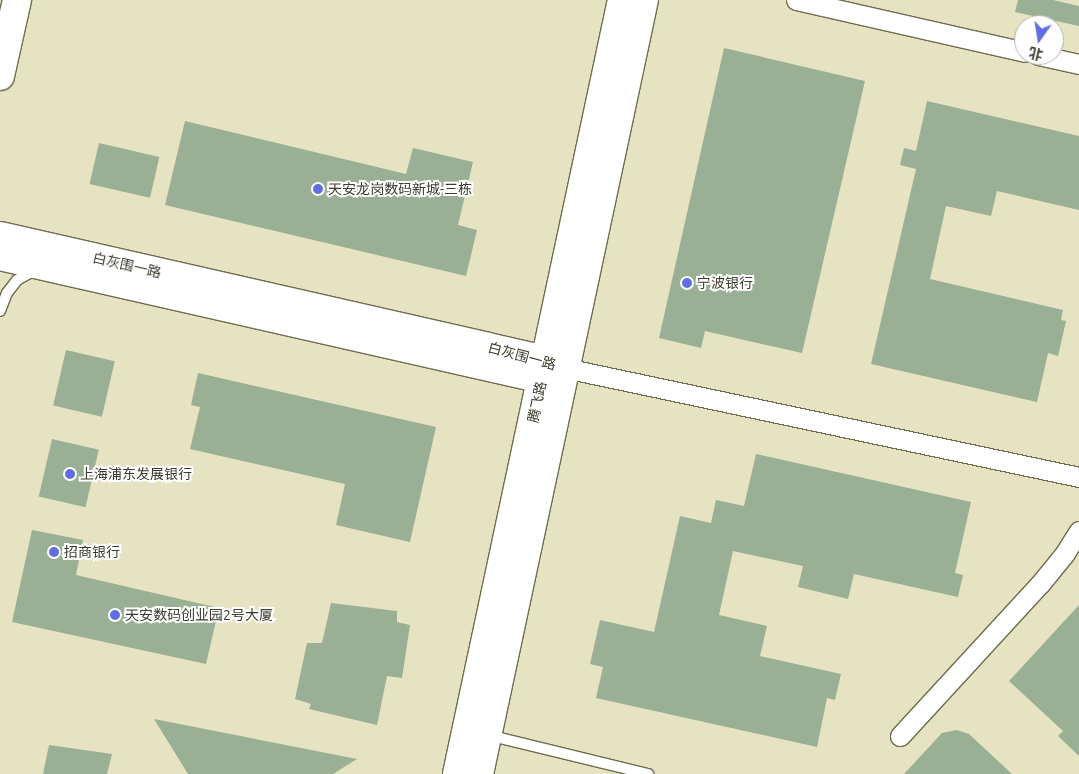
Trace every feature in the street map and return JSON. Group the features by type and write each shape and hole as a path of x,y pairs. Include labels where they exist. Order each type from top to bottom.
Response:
{"street":[{"path":"0,76 17,0"},
{"name":"腾飞路","path":"457,774 477,732 551,369 622,0"},
{"name":"腾飞路","path":"551,369 644,0"},
{"path":"796,0 1014,50"},
{"path":"1064,61 1079,64"},
{"name":"白灰围一路","path":"0,236 551,369"},
{"name":"白灰围一路","path":"0,256 551,369"},
{"path":"551,369 1079,477"},
{"path":"900,736 1040,584 1079,532"},
{"name":"腾飞路","path":"477,732 479,774"}],"lane":[{"path":"0,312 8,292 17,280 30,272 48,266"},
{"path":"477,732 648,774"}],"building":[{"path":"1018,0 1053,0 1079,6 1079,26 1064,23 1064,15 1029,15 1015,12"},
{"path":"724,48 865,81 802,353 705,331 701,348 659,338"},
{"path":"927,101 1079,136 1079,210 997,191 991,216 946,206 930,279 1063,310 1061,320 1066,321 1058,356 1048,353 1037,402 871,364 916,169 900,165 904,148 916,151"},
{"name":"天安龙岗数码新城-三栋","path":"185,121 406,174 413,148 473,162 458,225 477,230 466,276 165,205"},
{"path":"99,143 159,157 150,198 90,184"},
{"path":"66,350 115,361 102,417 53,406"},
{"path":"198,373 436,427 410,542 336,525 345,484 190,449 200,407 191,405"},
{"name":"上海浦东发展银行","path":"52,439 99,450 85,507 39,496"},
{"path":"756,454 971,502 955,573 963,575 958,597 854,574 848,599 798,587 803,566 733,551 719,615 767,626 760,656 841,674 835,700 827,698 817,747 596,698 603,667 590,664 600,620 654,632 680,516 711,523 716,500 744,506"},
{"name":"天安数码创业园2号大厦","path":"32,530 83,540 76,575 219,608 206,664 12,622"},
{"path":"331,603 397,611 397,622 410,625 402,678 387,676 377,725 309,709 311,704 295,699 307,643 322,643"},
{"path":"1079,605 1079,756 1058,736 1063,731 1009,681"},
{"path":"154,719 357,759 333,774 188,774"},
{"path":"957,730 969,734 1012,774 904,774 942,733"},
{"path":"49,745 112,754 107,774 43,774"}],"place":[{"name":"天安龙岗数码新城-三栋","path":"318,189"},
{"name":"宁波银行","path":"687,283"},
{"name":"上海浦东发展银行","path":"70,474"},
{"name":"招商银行","path":"54,552"},
{"name":"天安数码创业园2号大厦","path":"115,615"}]}
